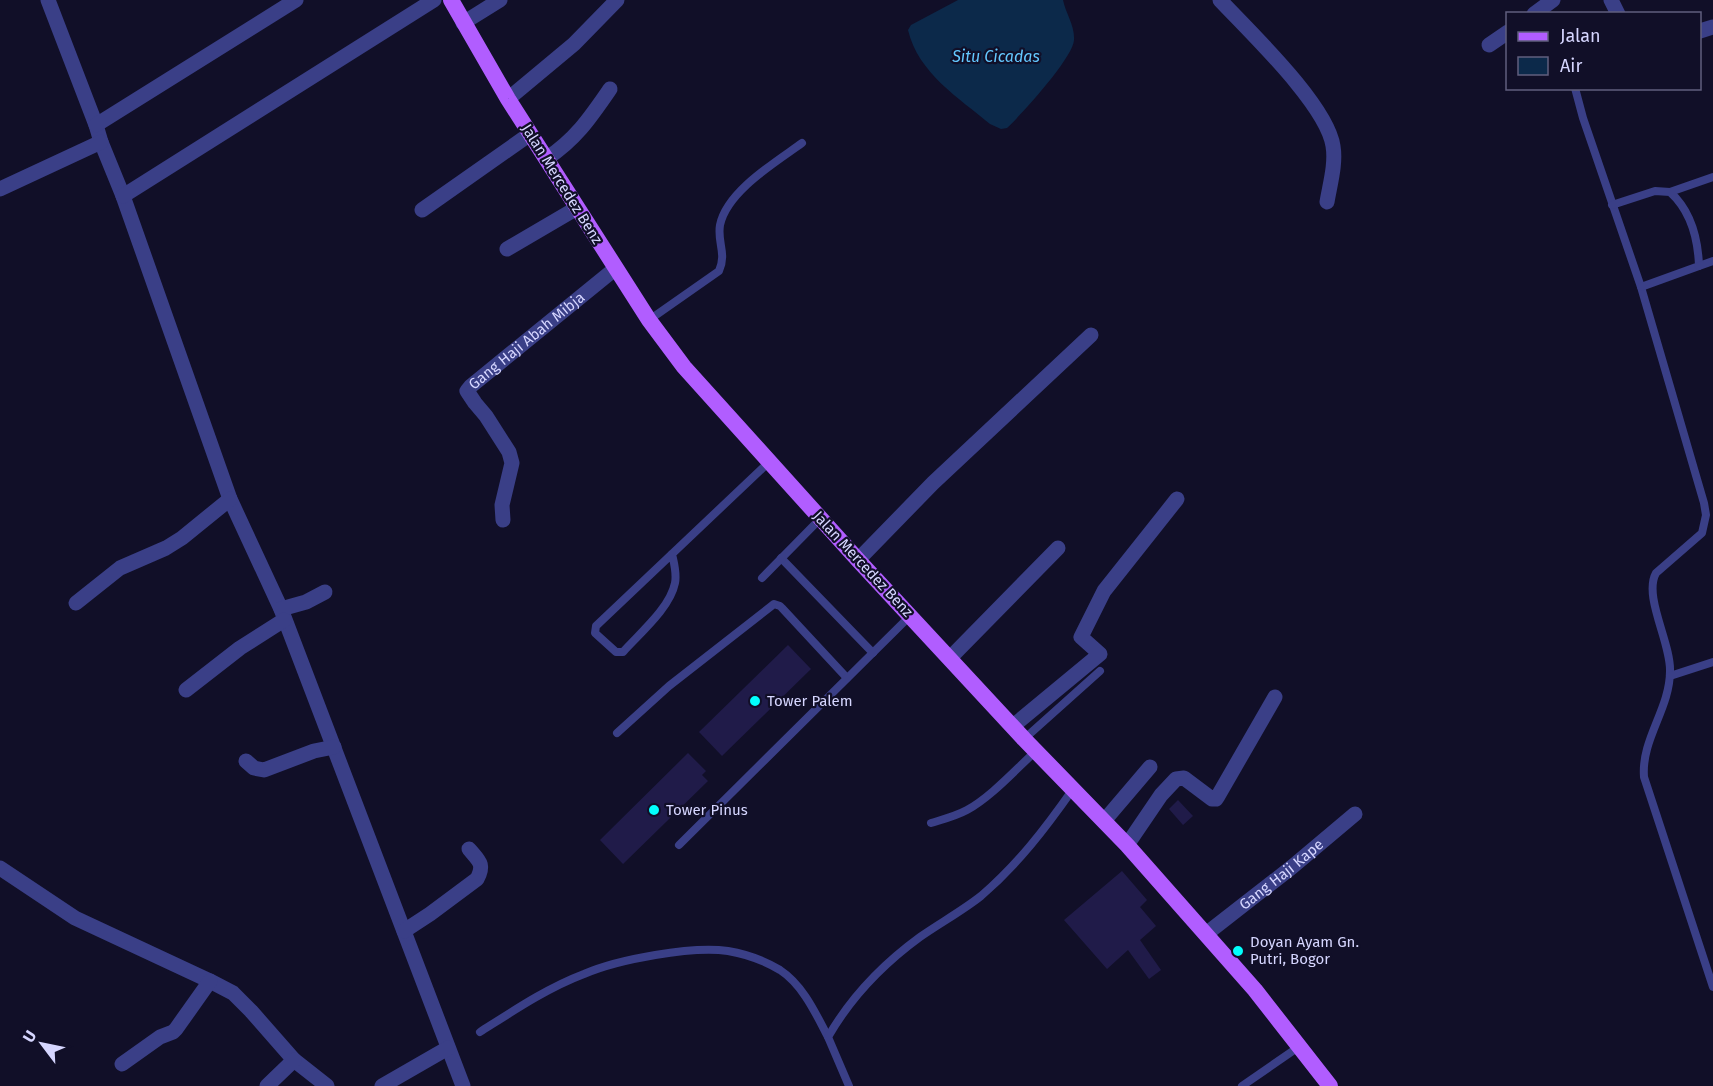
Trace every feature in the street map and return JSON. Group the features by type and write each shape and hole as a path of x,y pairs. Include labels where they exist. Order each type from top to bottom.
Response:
{"main road":[{"name":"Jalan Mercedez Benz","path":"451,0 508,99 577,208 649,320 684,367 820,519 1127,846 1255,990 1330,1086"}],"street":[{"path":"48,0 123,196 230,499 283,615 463,1086"},
{"path":"96,125 296,0"},
{"path":"123,196 434,0"},
{"path":"464,23 500,0"},
{"path":"508,99 574,44 617,0"},
{"path":"1220,0 1309,99 1327,126 1333,146 1334,163 1327,202"},
{"path":"1537,12 1553,0"},
{"path":"1489,45 1506,33"},
{"path":"546,159 578,134 610,89"},
{"path":"422,210 531,134"},
{"path":"0,189 101,142"},
{"path":"507,249 577,208"},
{"name":"Gang Haji Abah Mibja","path":"503,520 502,505 512,463 509,452 468,391 471,386 616,268"},
{"path":"858,560 933,483 1091,335"},
{"path":"76,603 120,568 166,549 230,499"},
{"path":"1013,726 1100,654 1081,637 1104,591 1177,499"},
{"path":"950,658 1058,548"},
{"path":"186,690 283,615 325,592"},
{"path":"1127,846 1161,795 1180,777 1212,799 1216,799 1275,697"},
{"path":"246,761 254,768 264,770 314,751 334,747"},
{"path":"1104,821 1145,773 1161,795"},
{"name":"Gang Haji Kape","path":"1206,934 1355,814"},
{"path":"404,931 477,879 481,870 480,862 469,849"},
{"path":"0,868 75,918 233,993 294,1060 327,1086"},
{"path":"122,1064 160,1037 173,1032 210,981"},
{"path":"382,1086 448,1048"},
{"path":"267,1086 294,1060"}],"lane":[{"path":"1576,90 1641,287 1706,514 1702,533 1652,579 1652,593 1669,655 1670,676 1666,697 1645,753 1643,766 1644,777 1713,987"},
{"path":"649,320 719,271 723,261 719,234 721,221 727,208 747,185 802,142"},
{"path":"1612,205 1655,191 1670,192 1713,177"},
{"path":"1670,192 1680,200 1690,219 1699,266"},
{"path":"1641,287 1713,261"},
{"path":"672,554 676,580 672,594 665,605 623,651 616,652 595,633 596,626 769,462"},
{"path":"762,578 820,519"},
{"path":"782,558 873,653"},
{"path":"616,734 669,686 774,604 782,608 848,678"},
{"path":"679,845 910,616"},
{"path":"1670,676 1713,662"},
{"path":"931,823 969,809 993,790 1030,745 1100,671"},
{"path":"828,1037 852,1001 891,961 980,896 1018,861 1041,834 1073,789"},
{"path":"480,1032 562,983 585,973 635,959 686,952 728,951 765,962 793,981 809,1003 828,1037 849,1086"},
{"path":"1242,1086 1300,1046"}],"water":[{"name":"Situ Cicadas","path":"958,0 1063,0 1073,30 1074,40 1071,48 1065,60 1045,86 1007,128 1001,129 990,124 953,94 930,72 913,45 908,30 911,25"}],"building":[{"name":"Tower Palem","path":"788,645 811,669 722,756 699,732"},
{"name":"Tower Pinus","path":"688,753 706,771 702,775 708,781 623,864 600,840"},
{"path":"1178,800 1193,816 1183,825 1169,809"},
{"path":"1122,871 1147,900 1140,907 1156,926 1140,940 1161,970 1149,979 1128,950 1107,969 1064,920"}],"place":[{"name":"Tower Palem","path":"755,701"},
{"name":"Tower Pinus","path":"654,810"},
{"name":"Doyan Ayam Gn. Putri, Bogor","path":"1238,951"}]}
